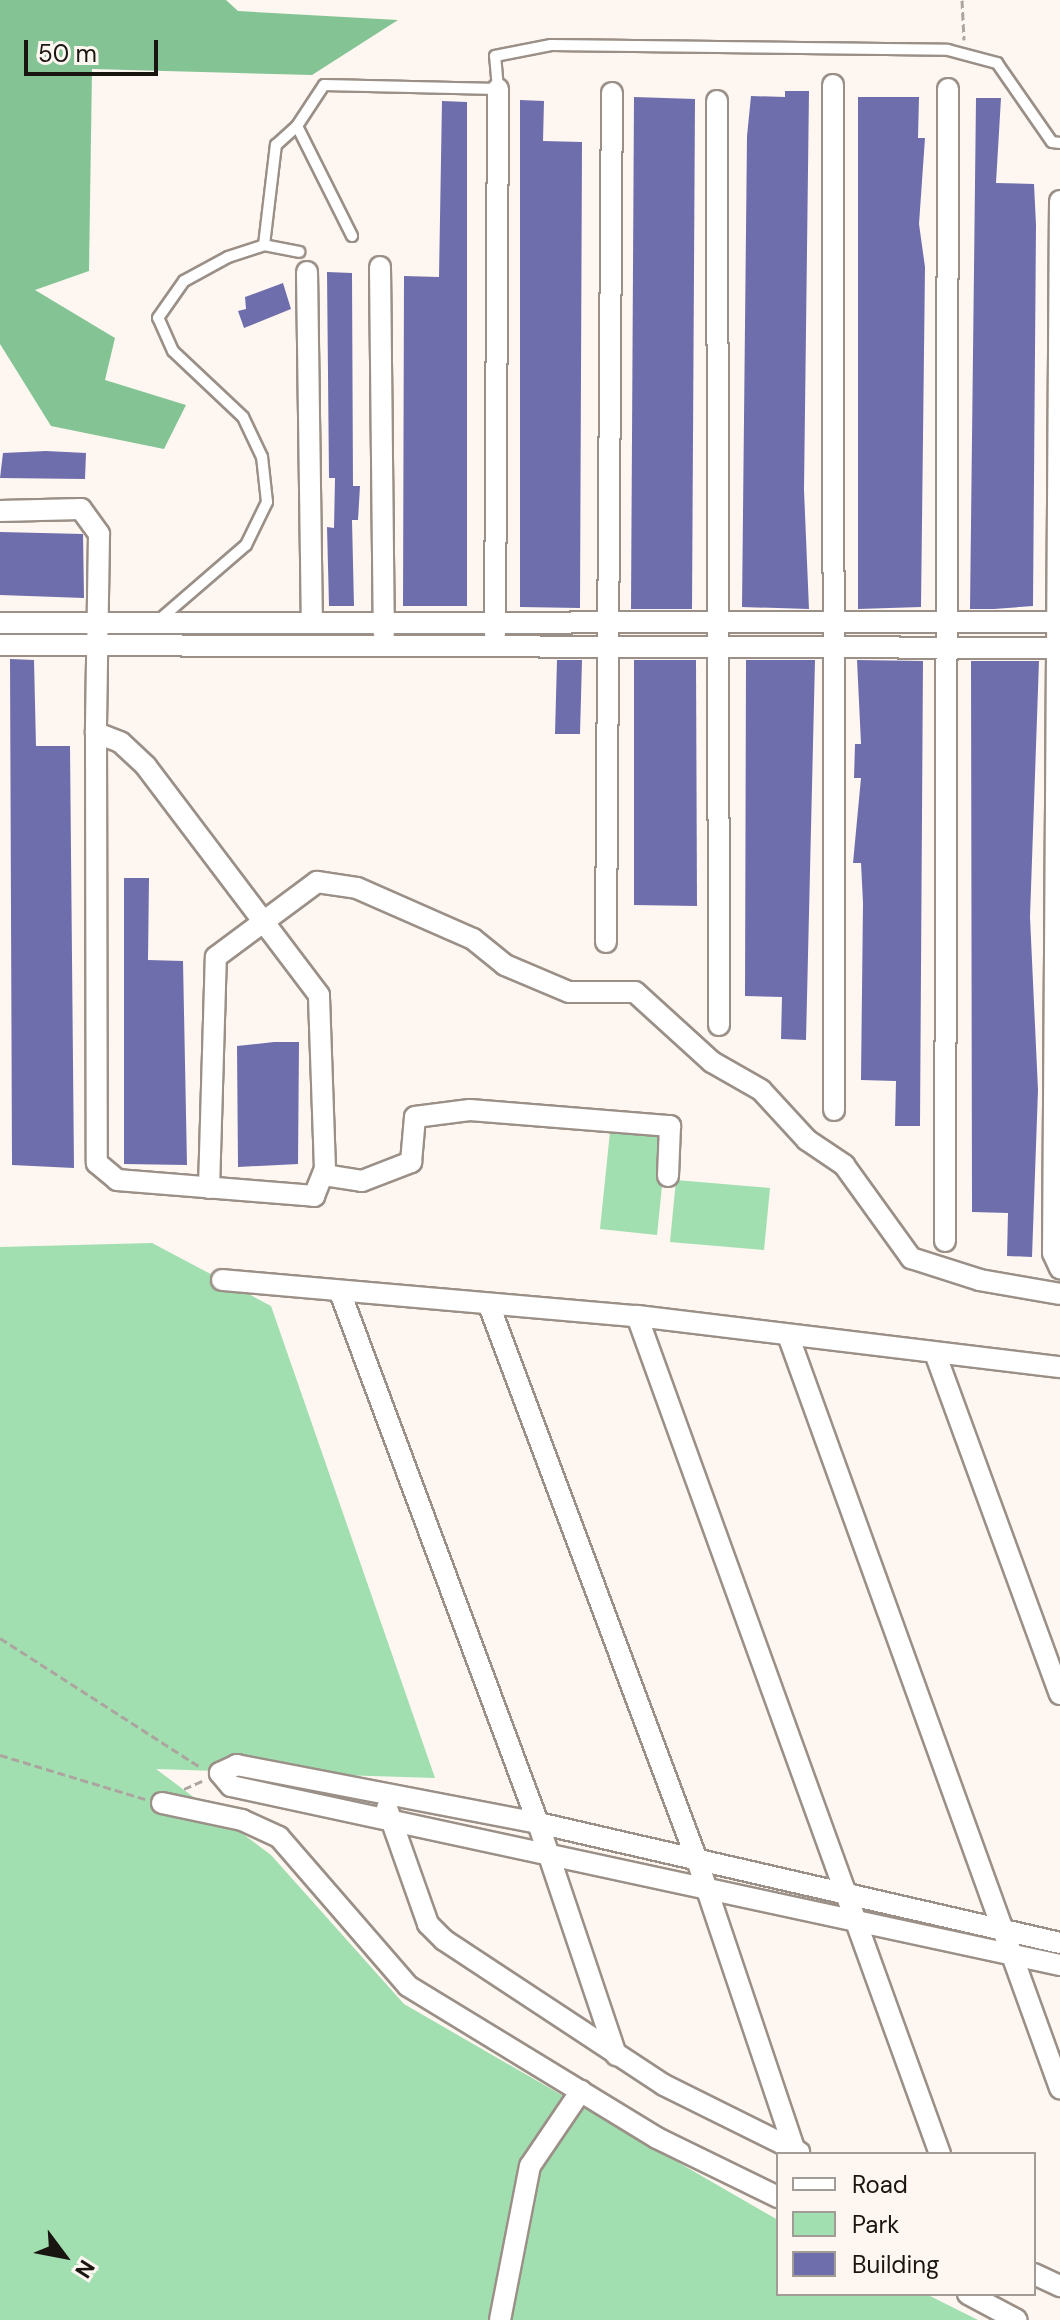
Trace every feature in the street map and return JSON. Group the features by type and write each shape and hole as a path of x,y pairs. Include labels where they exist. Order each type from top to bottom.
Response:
{"street":[{"path":"833,85 834,1110"},
{"path":"495,646 498,89"},
{"path":"945,1241 942,621 948,89"},
{"path":"606,942 612,93"},
{"path":"717,101 719,1025"},
{"path":"1060,201 1053,1253 1060,1268"},
{"path":"380,267 385,646"},
{"path":"307,272 312,622"},
{"path":"0,511 89,512 99,534 96,733 97,1163 117,1180 305,1199 319,1192 324,1175 323,1012 263,920 146,766 120,742 96,733"},
{"path":"0,623 97,619 496,623 608,636"},
{"path":"0,645 98,648 495,646 608,636 719,635 832,624 1058,622"},
{"path":"719,635 833,647 1059,648"},
{"path":"209,1188 214,967 220,951 317,882 357,888 473,939 505,965 569,992 635,992 712,1062 761,1090 807,1140 844,1165 911,1258 980,1280 1060,1294"},
{"path":"324,1175 362,1181 411,1162 415,1117 470,1110 670,1126 668,1176"},
{"path":"222,1280 637,1316 1060,1367"},
{"path":"340,1292 538,1823 616,2055"},
{"path":"489,1305 697,1860 700,1887 799,2152"},
{"path":"637,1316 851,1899 939,2152"},
{"path":"788,1335 1009,1931 1013,1954 1060,2088"},
{"path":"935,1353 1060,1694"},
{"path":"1060,1943 851,1899 538,1823 385,1796 237,1765 224,1766 223,1782 544,1848 700,1887 1060,1965"},
{"path":"385,1796 388,1818 435,1931 616,2055 799,2152"},
{"path":"162,1803 242,1820 279,1837 395,1976 581,2091 776,2196"},
{"path":"500,2320 530,2166 581,2091"},
{"path":"1036,2275 1060,2286"},
{"path":"972,2296 1017,2320"}],"lane":[{"path":"264,245 276,145 297,126 324,85 498,89 495,56 551,45 964,54 997,63 1052,142 1060,143"},
{"path":"297,126 352,236"},
{"path":"159,620 246,545 267,502 262,457 243,417 173,351 158,318 184,281 264,245 299,252"}],"path":[{"path":"962,0 964,54"},
{"path":"0,1638 223,1782"},
{"path":"0,1755 162,1803 194,1781 223,1782"}],"green space":[{"path":"0,0 226,0 238,11 398,20 312,75 92,69 89,271 35,290 115,338 105,380 186,405 164,449 51,426 0,344"},
{"path":"610,1132 667,1137 657,1235 600,1229"},
{"path":"676,1180 770,1188 764,1250 670,1242"},
{"path":"152,1243 271,1306 435,1778 156,1769 271,1855 404,2004 776,2219 776,2296 930,2296 978,2320 0,2320 0,1247"}],"building":[{"path":"785,91 809,91 804,490 809,609 742,607 747,136 751,96 785,97"},
{"path":"634,97 695,99 692,609 631,609"},
{"path":"858,97 919,97 918,138 925,138 919,224 925,267 921,607 858,609"},
{"path":"976,98 1001,98 996,183 1034,184 1036,225 1033,606 994,609 970,609"},
{"path":"520,100 544,101 543,141 582,142 580,608 520,607"},
{"path":"442,101 467,102 467,606 403,606 404,276 439,277"},
{"path":"327,272 352,273 353,486 360,486 358,520 352,520 354,606 329,606 327,527 334,528 335,478 329,478"},
{"path":"283,283 291,309 244,328 238,311 246,309 245,297"},
{"path":"3,453 86,453 85,479 0,478"},
{"path":"0,532 83,534 84,598 0,595"},
{"path":"10,659 34,660 36,746 70,746 74,1168 12,1165"},
{"path":"557,660 582,660 580,734 555,734"},
{"path":"634,660 696,660 697,906 634,905"},
{"path":"746,660 815,660 806,1040 781,1039 782,997 745,996"},
{"path":"857,660 923,661 920,1126 895,1126 896,1081 861,1080 863,903 861,863 853,863 861,778 854,778 855,744 861,744"},
{"path":"971,661 1039,661 1030,917 1038,1090 1032,1257 1007,1256 1008,1213 972,1212"},
{"path":"124,878 149,878 148,960 183,961 187,1165 124,1164"},
{"path":"299,1042 298,1164 238,1167 237,1046"}]}
